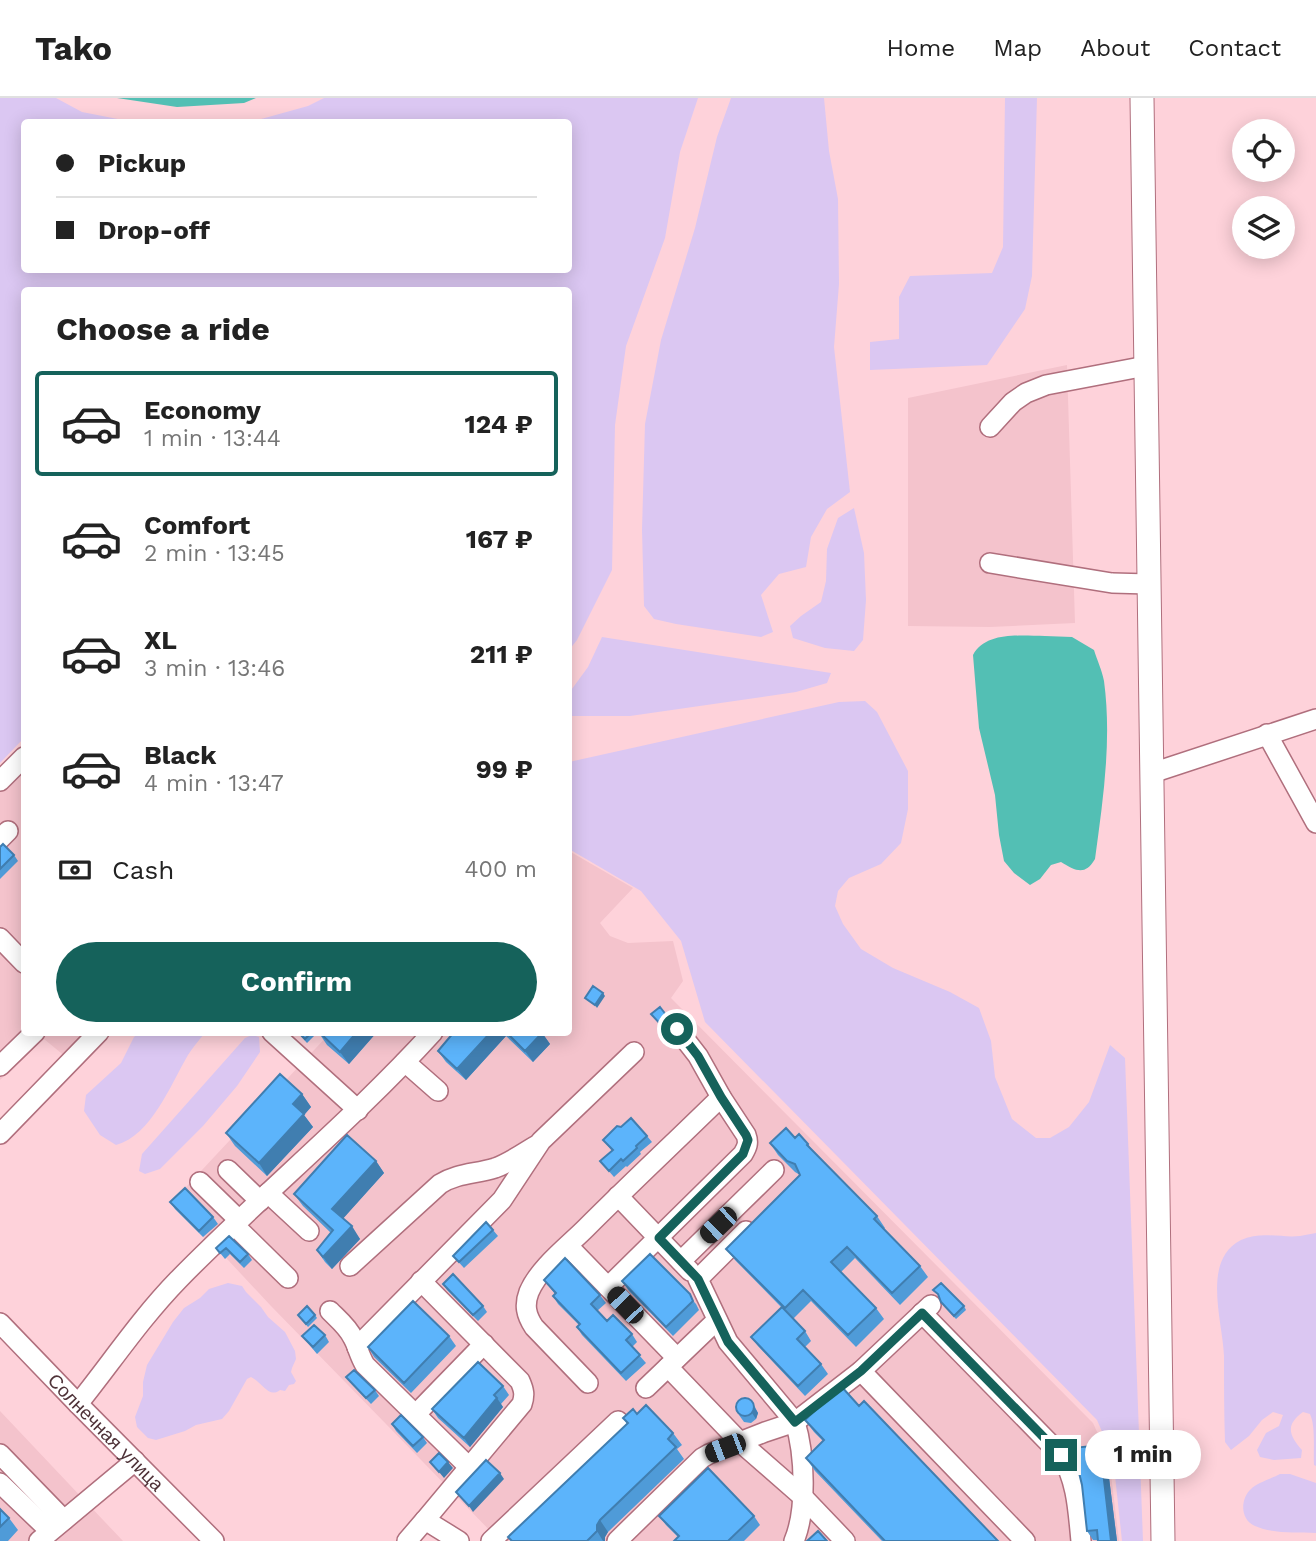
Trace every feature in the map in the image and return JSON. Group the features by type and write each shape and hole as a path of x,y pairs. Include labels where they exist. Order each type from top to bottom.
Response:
{"main road":[{"path":"1142,98 1163,1541"}],"street":[{"path":"990,427 1013,402 1046,385 1146,366"},
{"path":"990,563 1112,583 1149,584"},
{"path":"1152,773 1316,719"},
{"path":"1267,734 1316,823"},
{"path":"0,781 21,760"},
{"path":"0,938 21,960"},
{"path":"608,1287 747,1147 746,1135 698,1056 677,1029"},
{"path":"0,1066 31,1036"},
{"path":"0,1134 93,1036"},
{"path":"276,1036 358,1110"},
{"path":"78,1404 161,1299 237,1222 358,1110 429,1036"},
{"path":"350,1266 440,1184 448,1179 493,1169 541,1141 635,1052"},
{"path":"405,1062 438,1091"},
{"path":"588,1382 534,1327 526,1311 526,1301 534,1282 721,1097"},
{"path":"357,1347 502,1200 541,1141"},
{"path":"228,1170 309,1231"},
{"path":"681,1261 774,1170"},
{"path":"200,1182 288,1278"},
{"path":"618,1196 698,1279 728,1342 795,1422 800,1436 803,1497 801,1518 794,1541"},
{"path":"698,1279 756,1222"},
{"path":"568,1246 608,1287 740,1442 803,1497 845,1541"},
{"path":"407,1541 522,1404 524,1397 520,1381 422,1281"},
{"path":"617,1541 695,1464 709,1454 795,1422 861,1371 927,1309 1061,1455 1074,1485 1081,1541"},
{"path":"330,1311 349,1330 365,1365 469,1467"},
{"path":"646,1388 716,1320"},
{"name":"Солнечная улица","path":"0,1323 214,1541"},
{"path":"416,1415 484,1344"},
{"path":"861,1371 1025,1541"},
{"path":"491,1541 618,1421"},
{"path":"0,1454 54,1532"},
{"path":"54,1532 135,1461"},
{"path":"0,1483 54,1532"},
{"path":"425,1520 459,1541"}],"shaded area":[{"path":"0,98 56,98 82,112 118,119 21,119 21,273 572,273 572,119 261,119 308,106 324,98 698,98 680,152 665,238 626,346 615,425 612,570 572,646 572,287 21,287 21,741 0,763"},
{"path":"731,98 824,98 829,151 838,199 839,284 834,347 850,492 827,509 811,537 806,567 779,574 761,595 773,632 761,637 654,619 644,606 642,530 645,424 661,340 695,228 717,137"},
{"path":"1005,98 1037,98 1032,276 1025,309 987,365 870,370 870,342 899,339 899,297 910,276 992,273 1003,247"},
{"path":"1067,365 1075,623 990,627 908,626 908,398"},
{"path":"854,508 864,553 866,600 863,640 854,651 825,648 793,638 790,626 821,602 826,581 827,549 838,518"},
{"path":"602,637 831,673 827,683 796,692 630,716 572,716 572,689 588,667"},
{"path":"865,701 877,712 908,771 908,809 901,843 881,864 849,878 838,891 835,906 843,924 861,949 893,968 950,992 979,1008 991,1041 995,1077 1012,1119 1036,1138 1050,1138 1069,1127 1089,1102 1110,1045 1125,1058 1143,1541 1122,1541 1113,1457 1097,1420 705,1022 681,941 641,891 572,851 572,761 839,702"},
{"path":"21,748 21,1036 109,1036 78,1067 44,1039 0,1080 0,769"},
{"path":"572,853 633,888 600,923 610,936 628,943 673,941 683,981 671,998 1093,1423 1109,1458 1119,1541 500,1541 214,1245 175,1209 177,1206 172,1202 327,1036 572,1036"},
{"path":"202,1036 188,1055 150,1120 128,1140 116,1145 100,1135 84,1111 86,1095 121,1063 134,1037"},
{"path":"259,1037 260,1052 237,1086 203,1126 160,1169 145,1174 139,1171 142,1154 245,1038"},
{"path":"1316,1233 1316,1466 1312,1419 1310,1414 1303,1412 1291,1426 1294,1440 1302,1450 1301,1458 1274,1460 1260,1457 1257,1450 1266,1433 1279,1426 1283,1415 1273,1412 1231,1450 1225,1442 1224,1356 1217,1293 1221,1262 1229,1249 1248,1237"},
{"path":"228,1283 242,1286 268,1317 285,1332 295,1351 296,1359 291,1372 296,1381 285,1391 272,1392 251,1377 247,1379 222,1419 196,1425 156,1440 148,1438 137,1427 135,1417 143,1396 147,1365 184,1308 209,1289"},
{"path":"0,1411 86,1502 123,1541 0,1541"},
{"path":"1280,1474 1290,1474 1316,1483 1316,1533 1269,1530 1255,1526 1246,1519 1243,1504 1247,1493"}],"water":[{"path":"117,98 256,98 244,103 177,107"},
{"path":"1005,636 1072,637 1094,650 1103,677 1106,703 1106,770 1095,859 1084,870 1061,862 1051,865 1040,879 1030,885 1004,861 995,795 979,728 973,655 986,642"}],"building":[{"path":"3,844 14,855 0,869 0,847"},
{"path":"593,986 603,993 595,1005 585,998"},
{"path":"660,1007 667,1016 663,1027 651,1014"},
{"path":"323,1036 354,1036 340,1052"},
{"path":"451,1036 487,1036 457,1069 438,1051"},
{"path":"510,1036 539,1036 525,1051"},
{"path":"280,1074 302,1094 293,1104 304,1114 259,1163 226,1133"},
{"path":"631,1118 647,1136 623,1161 621,1159 609,1171 600,1161 613,1150 603,1140 617,1126 621,1127"},
{"path":"786,1128 795,1138 799,1134 877,1216 874,1219 920,1266 892,1293 847,1247 831,1262 876,1308 848,1335 803,1290 785,1308 726,1249 800,1175 795,1164 787,1161 770,1143"},
{"path":"347,1135 376,1161 332,1209 352,1226 323,1257 317,1250 333,1230 294,1194"},
{"path":"185,1188 213,1217 199,1231 170,1202"},
{"path":"486,1222 493,1230 459,1262 453,1256"},
{"path":"229,1236 248,1254 240,1262 226,1248 220,1253 216,1248"},
{"path":"650,1254 690,1294 693,1301 666,1327 622,1281"},
{"path":"565,1258 600,1295 591,1304 607,1321 613,1315 632,1334 626,1340 640,1355 621,1373 577,1327 580,1324 553,1296 556,1293 544,1280"},
{"path":"453,1274 483,1306 473,1315 443,1284"},
{"path":"941,1283 964,1306 954,1316 933,1290"},
{"path":"413,1301 449,1336 404,1383 368,1347"},
{"path":"307,1306 315,1315 306,1324 298,1315"},
{"path":"782,1307 805,1331 797,1339 821,1364 798,1386 751,1337"},
{"path":"314,1325 325,1335 313,1347 302,1336"},
{"path":"478,1362 503,1386 494,1395 497,1398 464,1438 432,1409"},
{"path":"354,1370 375,1390 366,1398 346,1377"},
{"path":"841,1386 859,1406 864,1401 998,1541 885,1541 806,1458 824,1440 805,1420"},
{"path":"745,1398 751,1401 754,1407 751,1413 745,1416 739,1413 736,1407 739,1401"},
{"path":"646,1405 673,1433 668,1439 676,1447 600,1520 597,1531 587,1541 512,1541 508,1537 628,1423 623,1418 633,1409 637,1414"},
{"path":"401,1415 423,1437 413,1446 392,1424"},
{"path":"1100,1445 1111,1541 1098,1541 1097,1530 1087,1531 1082,1485 1073,1448"},
{"path":"439,1453 448,1462 439,1472 430,1462"},
{"path":"486,1460 500,1473 469,1506 456,1492"},
{"path":"708,1468 754,1516 728,1541 674,1541 679,1536 659,1516"},
{"path":"0,1509 9,1518 0,1527"},
{"path":"818,1531 827,1541 807,1541"}],"route":[{"path":"677,1029 705,1066 748,1140 743,1154 659,1238 698,1279 728,1342 795,1422 861,1371 922,1313 1061,1455"}]}
